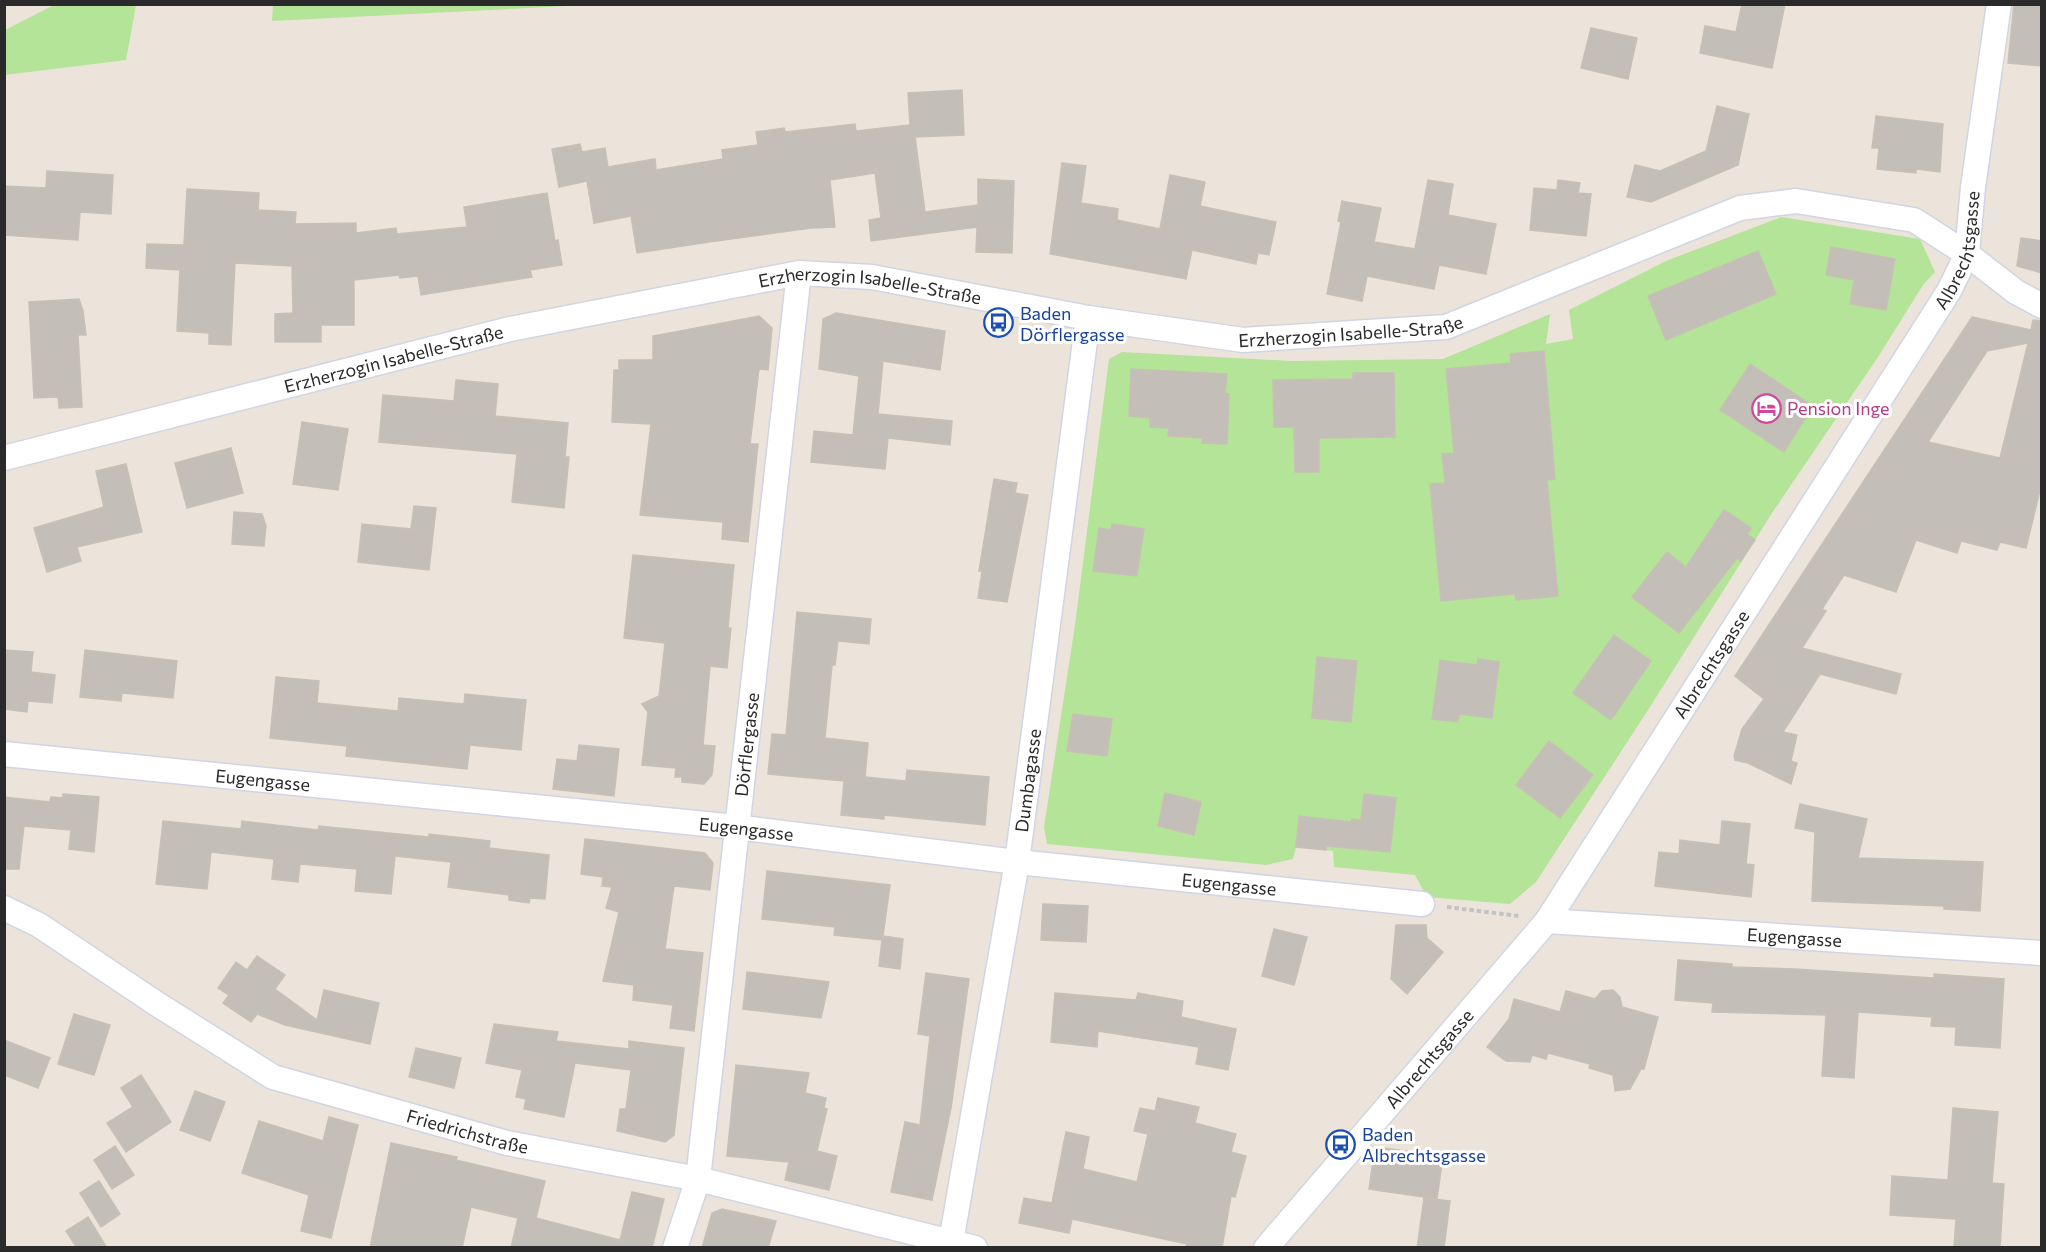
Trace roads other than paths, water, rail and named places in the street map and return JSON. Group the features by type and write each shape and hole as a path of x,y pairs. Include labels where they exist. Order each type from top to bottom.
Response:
{"street":[{"name":"Albrechtsgasse","path":"1266,1248 1547,921 1949,291 1968,254 1973,187 1999,4"},
{"name":"Erzherzogin Isabelle-Straße","path":"4,458 510,329 799,273 872,277 1088,318 1243,340 1446,327 1740,208 1796,201 1914,220 1968,254 2016,292 2042,306"},
{"name":"Dörflergasse","path":"675,1248 698,1179 799,273"},
{"name":"Dumbagasse","path":"951,1242 1017,862 1088,318"},
{"name":"Eugengasse","path":"4,754 736,827 1017,862 1422,904"},
{"name":"Friedrichstraße","path":"4,908 39,925 157,1004 273,1077 507,1143 698,1179 975,1248"},
{"name":"Eugengasse","path":"1547,921 2042,953"}],"place":[{"name":"Baden Dörflergasse","path":"999,323"},
{"name":"Pension Inge","path":"1766,408"},
{"name":"Baden Albrechtsgasse","path":"1341,1144"}]}
